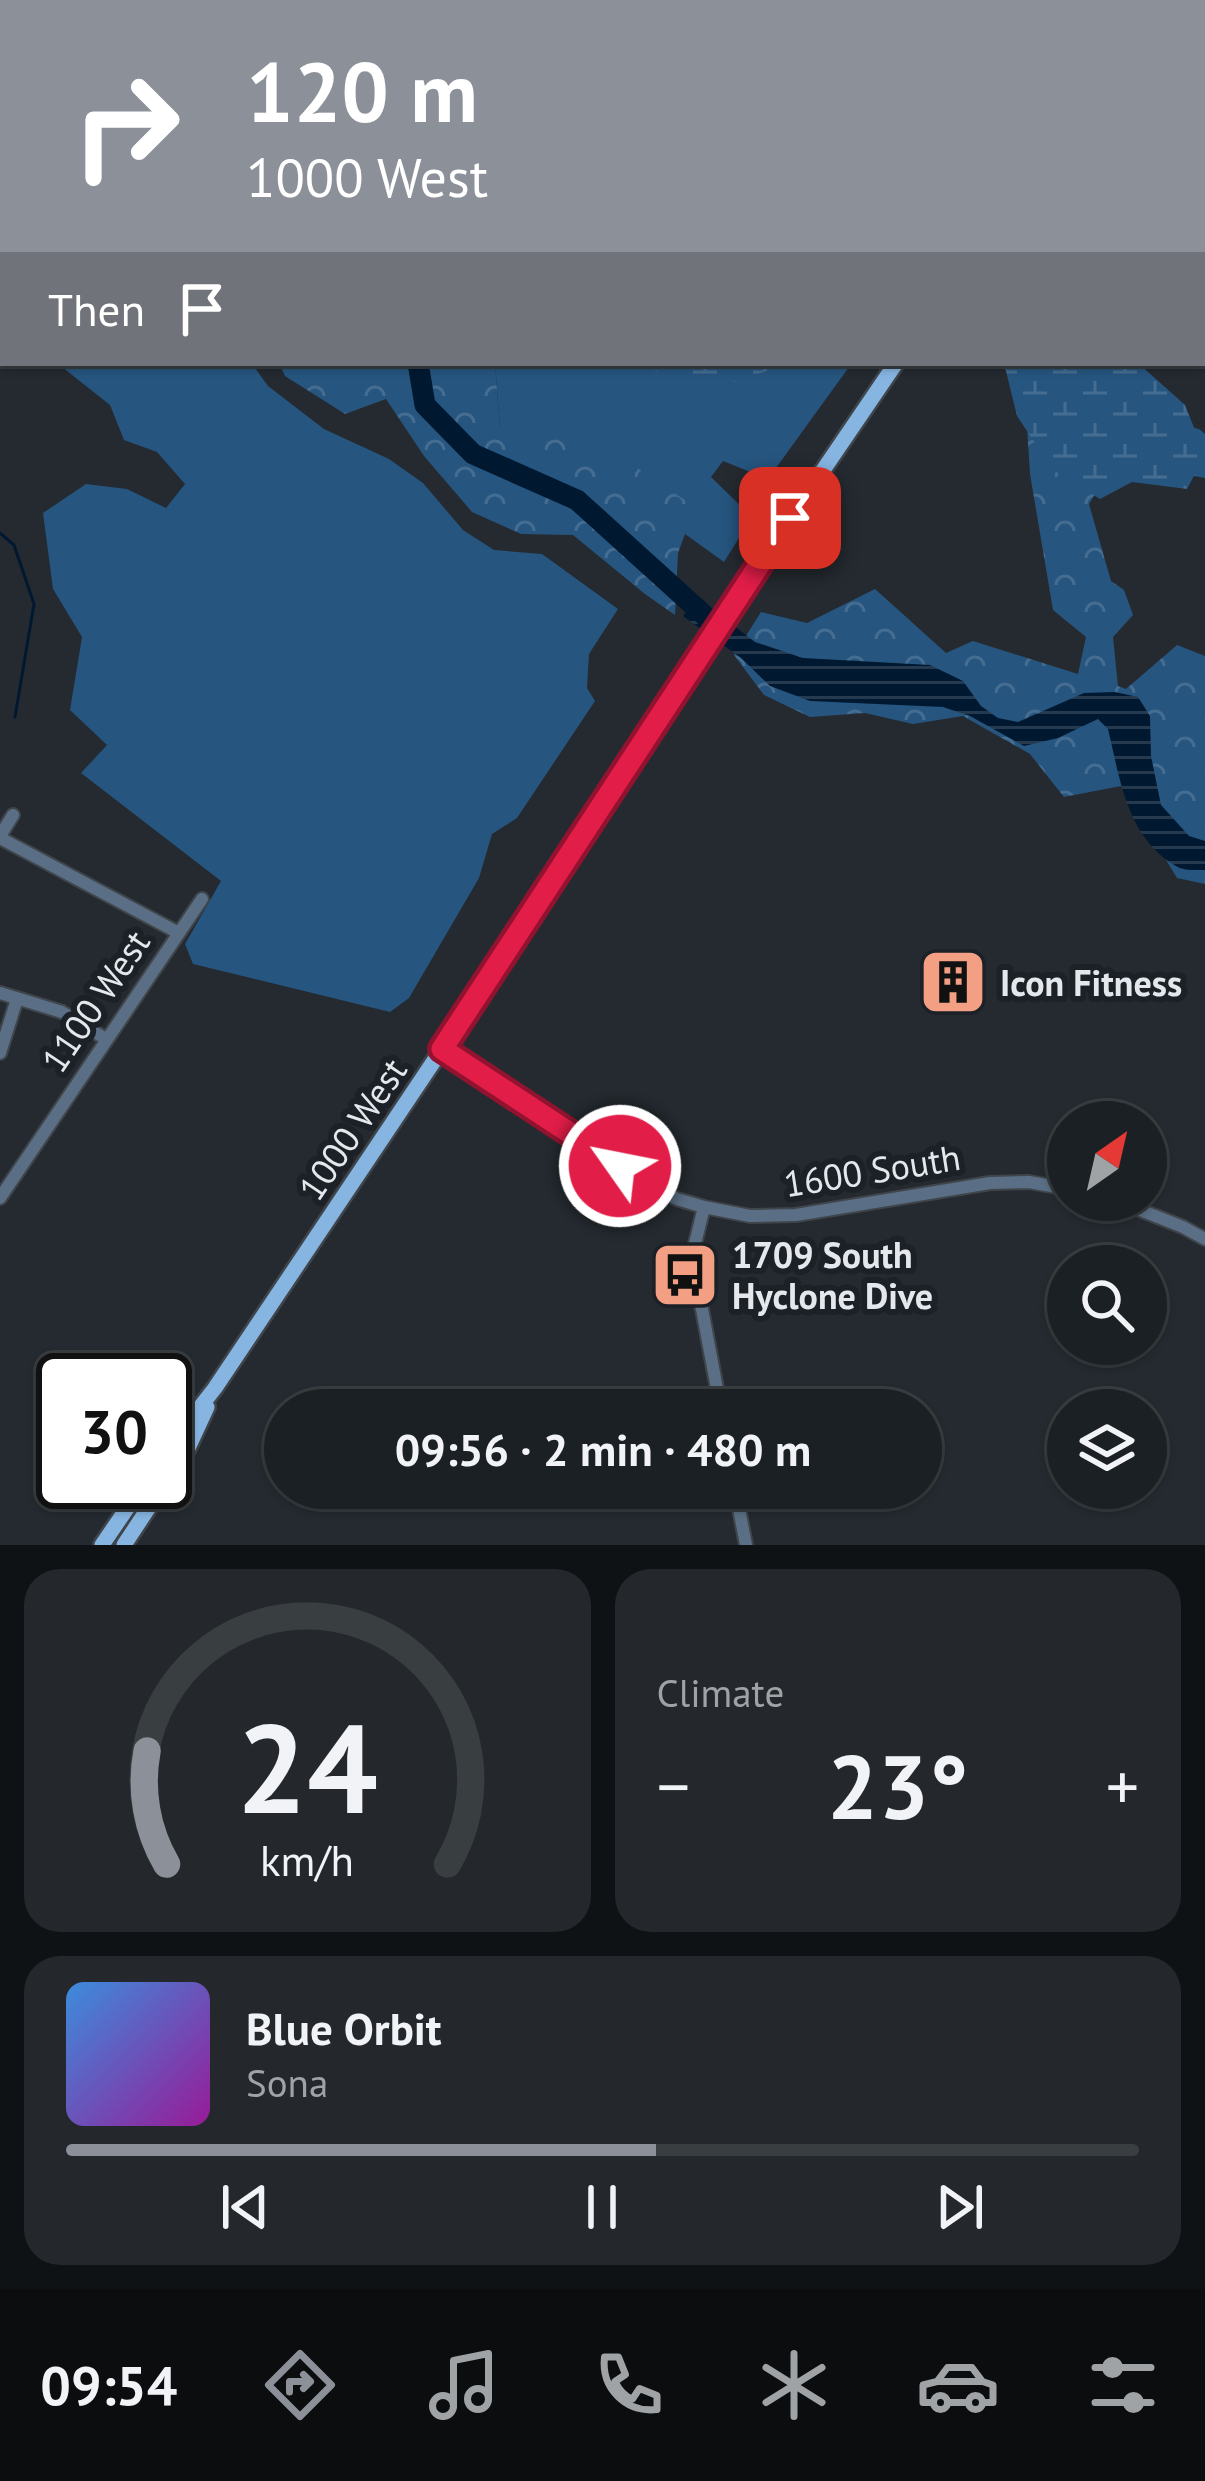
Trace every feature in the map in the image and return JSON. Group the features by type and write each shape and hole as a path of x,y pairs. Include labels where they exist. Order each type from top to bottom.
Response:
{"main road":[{"name":"1000 West","path":"192,1417 894,366"},
{"name":"1000 West","path":"124,1545 188,1448 215,1388"},
{"path":"106,1545 131,1509"}],"street":[{"path":"14,815 0,837 177,932"},
{"name":"1100 West","path":"0,1198 202,899"},
{"path":"0,993 75,1018 106,1039"},
{"path":"0,1053 17,999"},
{"name":"1600 South","path":"442,1049 646,1182 704,1208 750,1216 796,1215 990,1183 1047,1185"},
{"path":"704,1208 692,1256 717,1389"},
{"path":"1167,1220 1205,1240"},
{"path":"740,1509 746,1545"}],"green space":[{"path":"61,366 255,366 268,386 324,429 389,459 423,483 463,530 494,550 542,554 618,609 589,654 587,688 595,701 517,818 492,834 479,878 409,998 390,1012 193,964 185,944 221,881 81,773 107,745 70,710 82,637 53,589 43,513 86,484 127,489 166,508 185,484 157,452 124,440 110,405"},
{"path":"280,366 495,366 500,428 526,425 633,465 695,507 678,553 675,615 573,535 521,534 472,512 424,456 386,399 345,414 285,376"},
{"path":"495,366 850,366 768,479 723,461 711,477 752,517 724,562 685,534 694,507 500,428"},
{"path":"654,366 782,366 712,389 655,371"},
{"path":"1005,366 1141,366 1185,405 1205,455 1187,489 1132,482 1100,499 1053,470 1017,416"},
{"path":"1023,366 1205,434 1205,478 1115,461 1089,504 1111,581 1124,590 1133,615 1113,637 1118,686 1126,689 1177,645 1205,656 1205,884 1177,878 1121,786 1064,797 1030,754 963,716 913,724 865,713 810,717 764,695 734,655 761,612 807,623 875,589 946,653 973,641 1078,674 1086,637 1053,610 1030,474"}],"shaded area":[{"path":"697,597 755,642 803,658 930,665 963,681 981,706 998,718 1018,722 1084,693 1138,697 1150,716 1151,756 1161,805 1189,836 1205,841 1205,870 1176,866 1146,840 1128,806 1108,729 1098,719 1058,738 1024,746 970,716 943,707 810,701 770,686 741,658 683,616"}],"waterway":[{"path":"418,366 425,405 473,454 577,500 714,624"},
{"path":"0,533 14,545 34,604 15,717"}],"place":[{"name":"Icon Fitness","path":"953,982"},
{"name":"1709 South Hyclone Dive","path":"685,1275"}],"route":[{"path":"620,1166 442,1049 790,518"}]}
